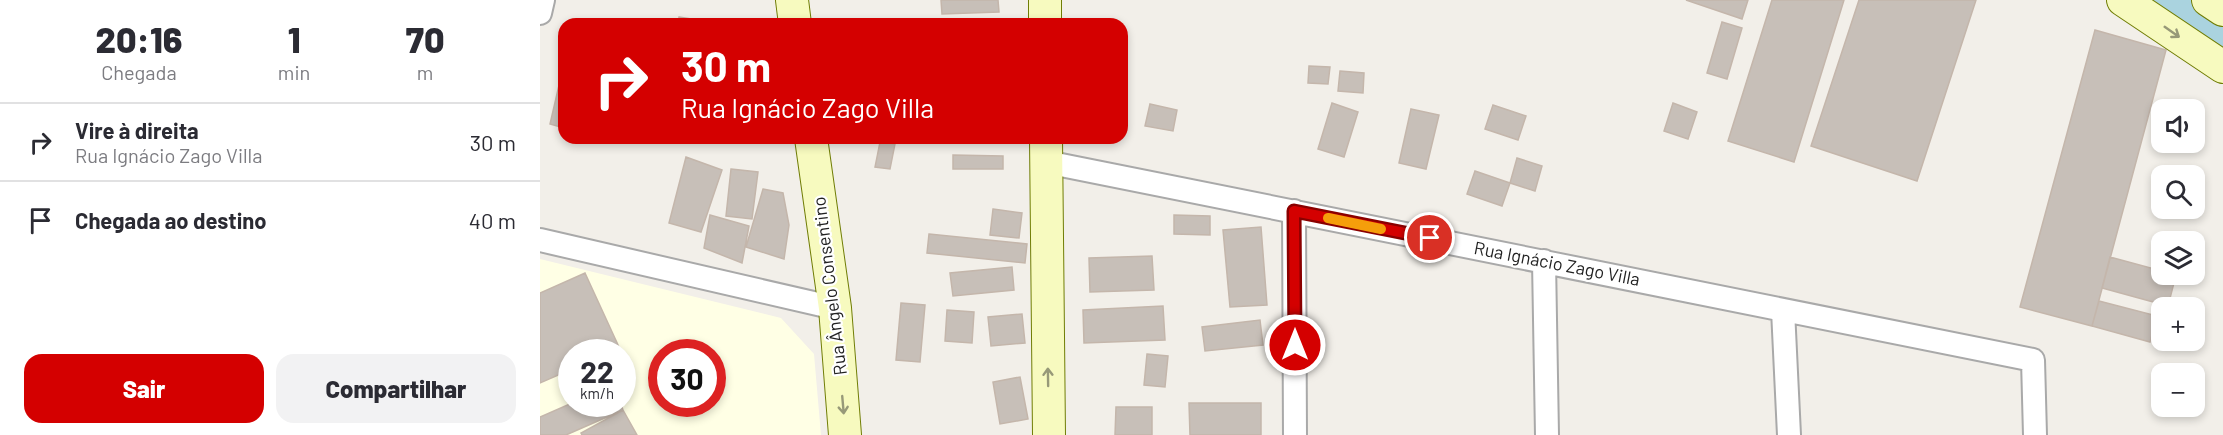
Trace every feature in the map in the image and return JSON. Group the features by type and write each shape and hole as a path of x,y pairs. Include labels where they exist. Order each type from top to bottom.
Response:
{"main road":[{"path":"792,0 794,18"},
{"path":"1045,0 1045,18"},
{"path":"2123,0 2223,67"},
{"path":"2208,0 2223,10"},
{"name":"Rua Ângelo Consentino","path":"812,144 835,308 845,435"},
{"path":"1046,150 1049,435"}],"street":[{"path":"540,13 543,0"},
{"name":"Rua Ignácio Zago Villa","path":"1046,150 1294,211 2033,360 2035,435"},
{"path":"1294,211 1295,435"},
{"path":"540,240 835,308"},
{"path":"1544,261 1547,435"},
{"path":"1783,310 1788,435"}],"shaded area":[{"path":"540,259 781,318 814,354 821,435 540,435"}],"building":[{"path":"941,0 998,0 999,12 942,14"},
{"path":"1686,0 1748,0 1742,19"},
{"path":"1772,0 1844,0 1794,162 1728,141"},
{"path":"1859,0 1976,0 1917,181 1811,146"},
{"path":"1722,22 1742,28 1727,79 1707,73"},
{"path":"2095,30 2166,50 2092,326 2020,307"},
{"path":"1309,66 1330,67 1328,84 1308,83"},
{"path":"1340,71 1364,73 1363,93 1338,91"},
{"path":"558,90 558,126 550,124"},
{"path":"1332,103 1358,112 1344,157 1318,149"},
{"path":"1673,103 1697,112 1688,139 1664,131"},
{"path":"1150,104 1177,110 1173,131 1145,126"},
{"path":"1493,105 1526,116 1518,140 1485,129"},
{"path":"1411,109 1439,115 1426,169 1399,163"},
{"path":"880,144 895,144 890,169 875,167"},
{"path":"953,155 1003,156 1003,169 953,169"},
{"path":"686,157 722,170 701,232 669,223"},
{"path":"1517,158 1542,166 1535,191 1510,183"},
{"path":"731,169 758,172 752,219 726,216"},
{"path":"1475,171 1510,183 1502,206 1467,194"},
{"path":"763,189 783,193 789,225 784,259 746,247"},
{"path":"993,209 1022,213 1019,238 990,235"},
{"path":"710,215 749,226 742,263 704,248"},
{"path":"1174,215 1210,216 1210,235 1174,234"},
{"path":"1261,227 1267,305 1230,307 1223,230"},
{"path":"929,234 1027,244 1025,263 927,253"},
{"path":"1152,256 1154,290 1090,292 1089,258"},
{"path":"2110,257 2151,268 2151,285 2173,285 2170,297 2151,297 2151,301 2102,288"},
{"path":"1012,267 1014,290 953,296 950,273"},
{"path":"585,273 615,339 558,339 558,375 540,383 540,293"},
{"path":"2099,301 2151,314 2151,338 2150,342 2092,326"},
{"path":"901,303 925,305 920,362 896,360"},
{"path":"1163,306 1165,340 1084,343 1083,310"},
{"path":"947,310 974,312 972,343 945,341"},
{"path":"1022,314 1025,343 991,346 988,317"},
{"path":"1260,320 1263,345 1205,351 1202,327"},
{"path":"1147,354 1168,356 1165,387 1144,385"},
{"path":"1020,377 1028,419 1000,424 993,382"},
{"path":"1189,403 1261,403 1261,435 1190,435"},
{"path":"1116,407 1152,407 1152,435 1115,435"},
{"path":"558,409 558,417 607,417 566,435 540,435 540,417"},
{"path":"610,417 627,417 637,435 582,435 581,433"}],"waterway":[{"path":"2157,0 2223,44"}],"slow traffic":[{"path":"1328,218 1381,229"}],"route":[{"path":"1295,345 1294,211 1430,238"}]}
